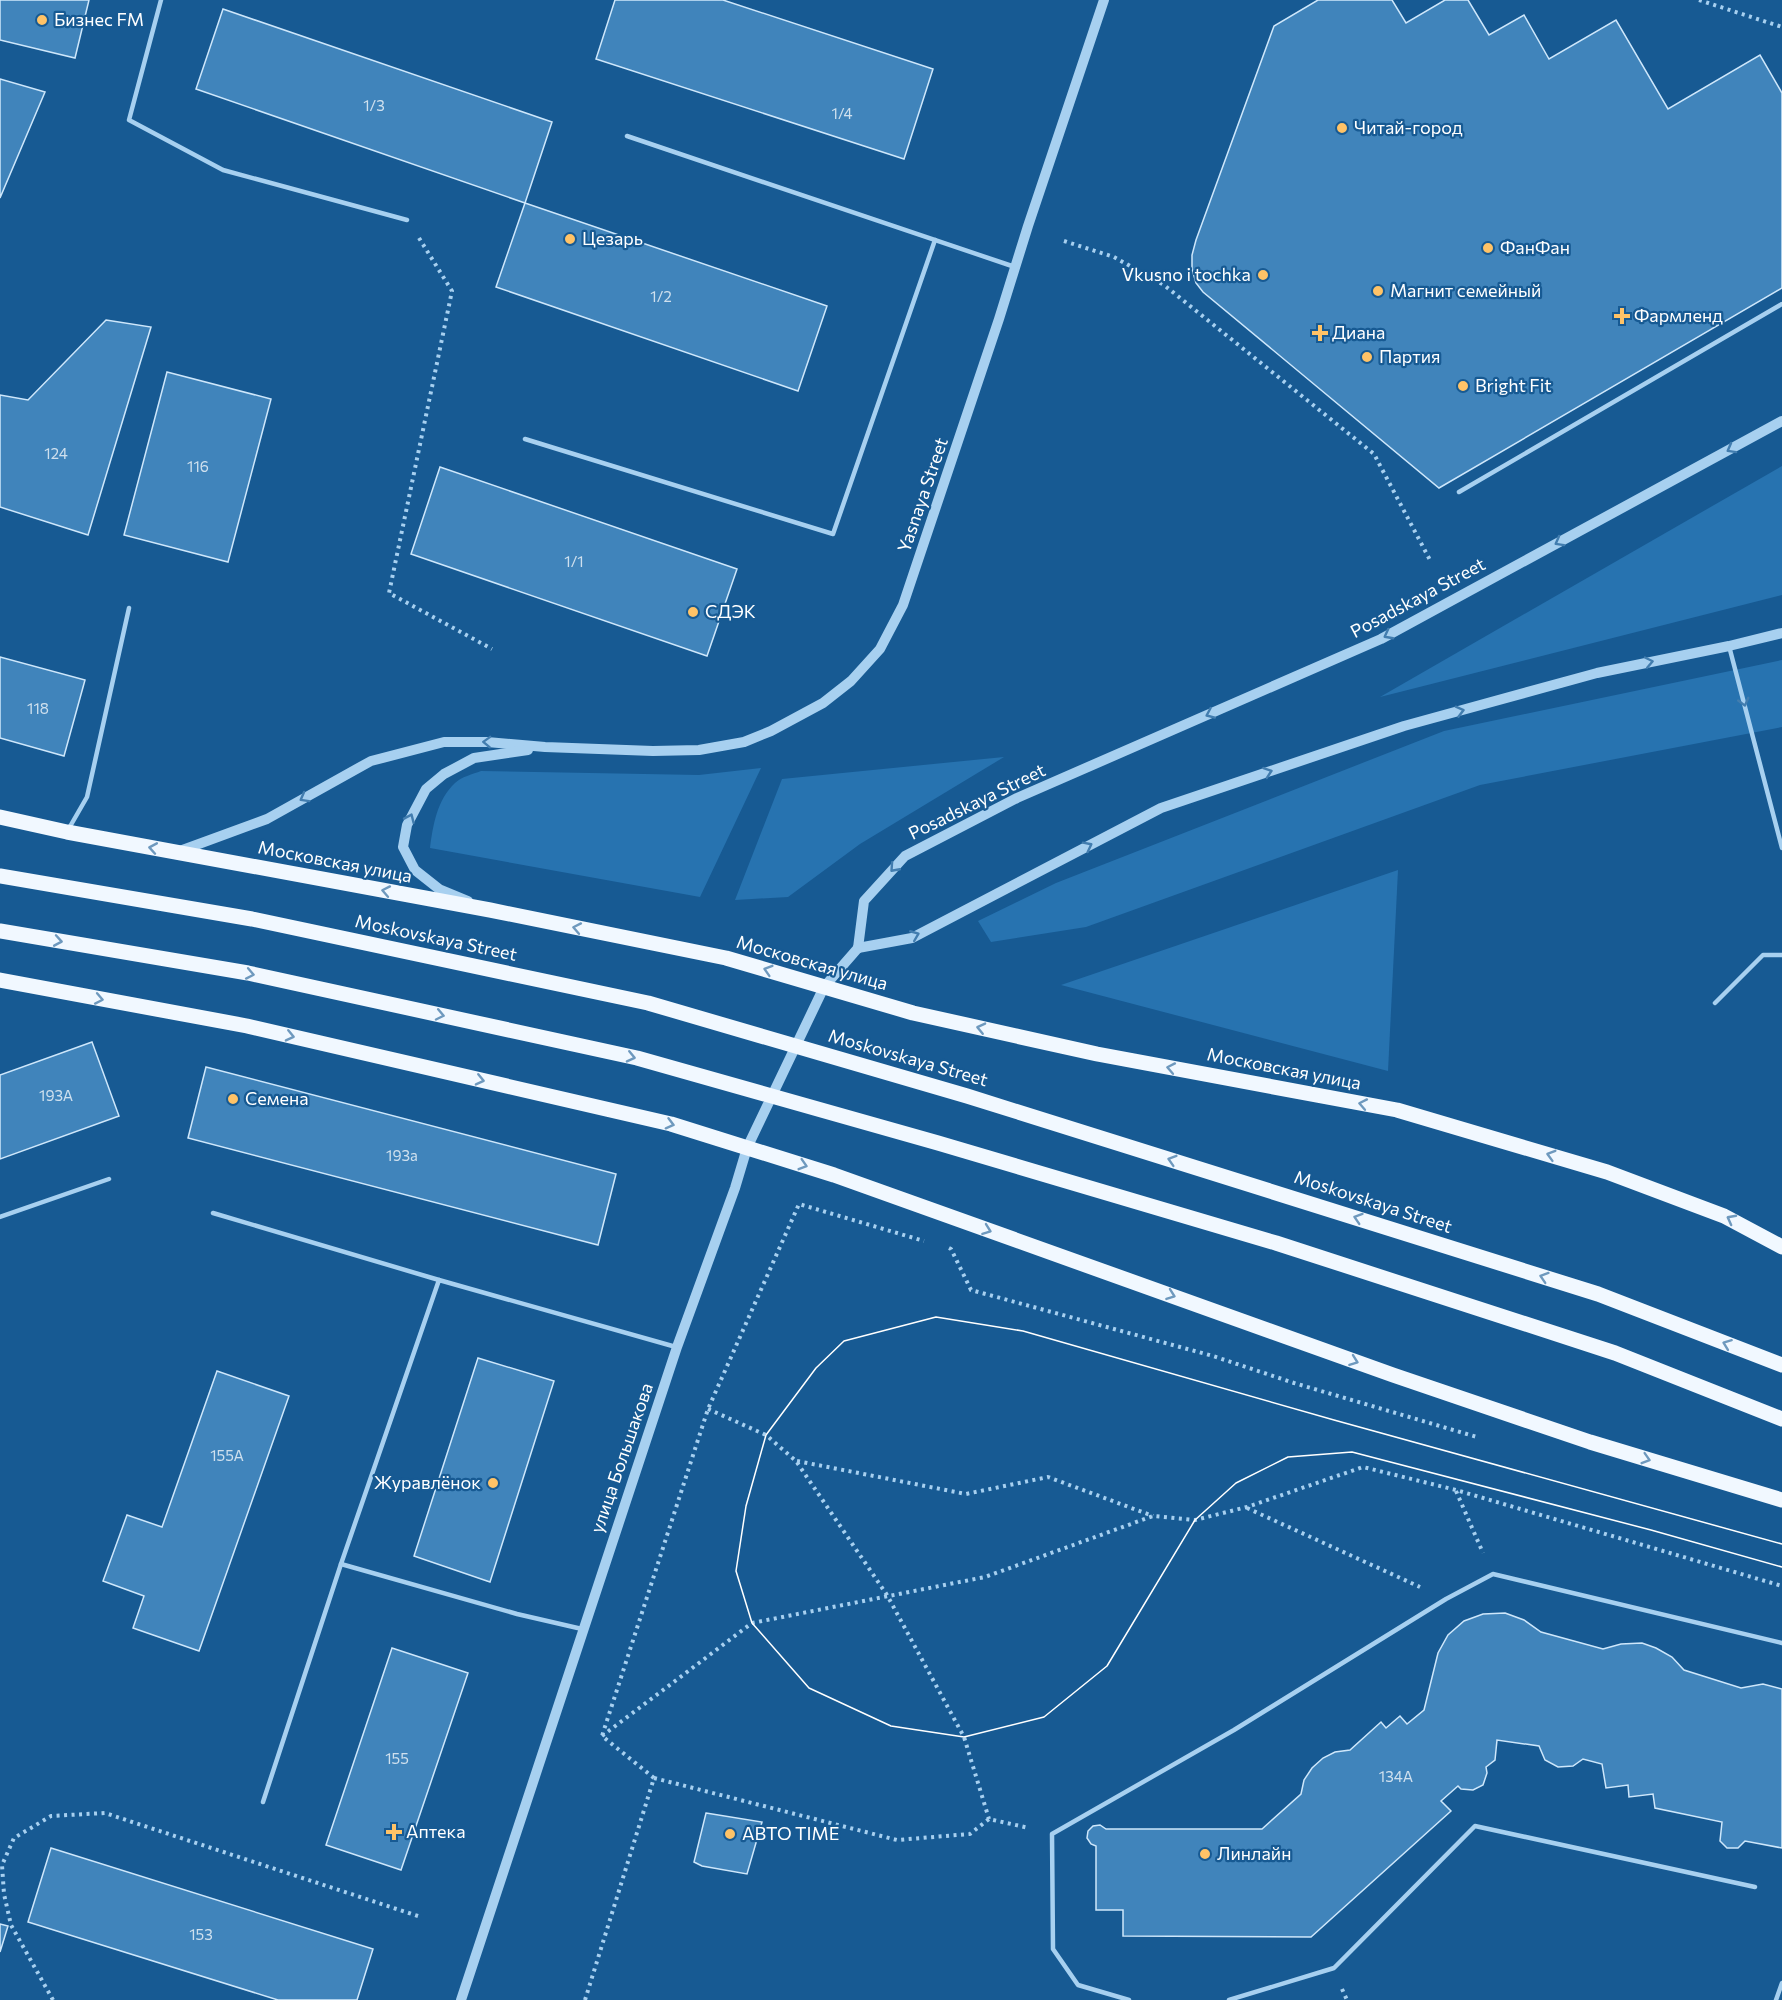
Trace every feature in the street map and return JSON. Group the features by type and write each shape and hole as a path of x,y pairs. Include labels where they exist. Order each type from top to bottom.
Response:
{"main road":[{"name":"Московская улица","path":"0,817 67,832 490,910 726,958 914,1013 1097,1054 1397,1110 1607,1172 1724,1216 1782,1247"},
{"name":"Moskovskaya Street","path":"0,876 252,919 648,1003 967,1095 1598,1294 1782,1365"},
{"path":"0,931 248,973 637,1058 938,1143 1276,1244 1615,1353 1782,1419"},
{"path":"0,980 247,1026 671,1124 834,1175 1394,1375 1590,1442 1782,1500"}],"street":[{"name":"Yasnaya Street","path":"545,747 699,750 744,742 771,731 823,703 852,681 880,649 903,605 1104,0"},
{"name":"Posadskaya Street","path":"858,948 864,901 905,856 1017,798 1381,639 1782,421"},
{"path":"858,948 912,938 1161,808 1404,726 1597,673 1782,633"},
{"path":"177,852 267,819 371,761 405,751 444,742 487,742 545,747"},
{"path":"490,910 439,889 415,870 403,847 406,825 426,789 444,774 474,758 545,747"},
{"name":"улица Большакова","path":"461,2000 676,1347 735,1188 747,1148 824,987 858,948"}],"lane":[{"path":"162,0 129,120 223,170 407,220"},
{"path":"627,136 1015,267"},
{"path":"525,439 833,534 935,240"},
{"path":"1459,492 1782,304"},
{"path":"67,832 87,797 129,608"},
{"path":"1729,646 1782,848"},
{"path":"1715,1003 1763,955 1782,955"},
{"path":"0,1217 109,1179"},
{"path":"213,1213 676,1347"},
{"path":"263,1802 341,1563 439,1280"},
{"path":"341,1563 517,1614 582,1629"},
{"path":"1129,2000 1078,1985 1053,1948 1053,1834 1234,1731 1446,1599 1493,1574 1782,1643"},
{"path":"1229,2000 1334,1968 1475,1826 1755,1887"},
{"path":"1776,2000 1782,1983"}],"path":[{"path":"1699,0 1782,27"},
{"path":"407,220 452,291 389,593 492,649"},
{"path":"1064,241 1114,256 1164,285 1374,454 1431,562"},
{"path":"602,1736 708,1409 799,1204 930,1242"},
{"path":"940,1246 951,1249 971,1290 1213,1356 1294,1383"},
{"path":"708,1409 766,1435 796,1461 886,1595 964,1737 989,1818"},
{"path":"796,1461 966,1494 1048,1478 1153,1516 1195,1520 1247,1508 1364,1467 1455,1490 1782,1586"},
{"path":"1455,1490 1493,1574"},
{"path":"1247,1508 1446,1599"},
{"path":"602,1736 752,1623 985,1577 1153,1516"},
{"path":"602,1736 654,1779 897,1840 970,1834 989,1818"},
{"path":"585,2000 654,1779"},
{"path":"53,2000 11,1925 4,1894 2,1865 14,1838 51,1816 105,1813 421,1917"},
{"path":"989,1818 1053,1834"}],"shaded area":[{"path":"1782,466 1782,595 1380,697"},
{"path":"1782,660 1782,727 1480,785 1086,927 991,942 978,921 1056,883 1444,731"},
{"path":"1004,757 860,844 788,897 735,900 782,779"},
{"path":"761,768 700,897 430,848 434,822 444,797 458,781 481,771 699,775"},
{"path":"1398,870 1388,1071 1061,985"}],"building":[{"name":"Бизнес FM","path":"0,0 89,0 75,58 0,40"},
{"path":"615,0 723,0 933,69 904,159 596,59"},
{"name":"ФанФан","path":"1318,0 1392,0 1406,23 1445,0 1468,0 1489,35 1524,15 1549,59 1616,20 1668,109 1760,55 1782,93 1782,288 1439,488 1203,292 1196,283 1192,269 1192,255 1196,240 1274,26"},
{"path":"223,9 552,122 525,203 196,89"},
{"path":"0,79 45,92 0,198"},
{"path":"525,203 827,306 798,391 496,287"},
{"path":"106,320 151,327 88,535 0,507 0,395 28,400"},
{"path":"167,372 271,399 228,562 124,535"},
{"path":"440,467 737,569 707,656 411,554"},
{"path":"0,657 85,680 64,756 0,738"},
{"path":"92,1042 119,1116 0,1159 0,1075"},
{"path":"206,1067 616,1174 598,1245 188,1138"},
{"path":"478,1358 554,1381 490,1582 414,1556"},
{"path":"217,1371 289,1396 199,1651 133,1628 144,1596 103,1581 127,1515 162,1527"},
{"path":"1505,1613 1524,1620 1541,1632 1603,1649 1621,1644 1642,1643 1672,1657 1684,1670 1741,1688 1763,1684 1782,1689 1782,1848 1745,1841 1738,1848 1727,1848 1720,1841 1722,1822 1655,1808 1653,1794 1629,1797 1628,1785 1606,1788 1602,1764 1583,1759 1573,1766 1558,1767 1545,1760 1539,1746 1497,1740 1495,1760 1486,1767 1487,1773 1483,1785 1473,1790 1461,1789 1458,1786 1441,1801 1451,1811 1311,1937 1123,1936 1123,1910 1096,1910 1096,1846 1091,1844 1087,1838 1088,1831 1093,1826 1100,1825 1106,1829 1262,1829 1301,1794 1304,1780 1323,1758 1335,1752 1350,1750 1381,1722 1386,1728 1400,1716 1407,1724 1424,1710 1438,1653 1448,1635 1464,1621 1483,1614"},
{"path":"392,1648 468,1673 401,1870 326,1845"},
{"name":"АВТО TIME","path":"706,1813 762,1822 747,1874 702,1866 694,1862"},
{"path":"51,1848 373,1949 357,2000 278,2000 28,1922"},
{"path":"0,1924 8,1926 0,1952"}],"tram line":[{"path":"1782,1544 1023,1331 936,1317 844,1341 816,1368 766,1435 746,1506 736,1571 752,1623 809,1688 891,1726 964,1737 1044,1717 1107,1666 1195,1520 1236,1483 1288,1457 1352,1452 1651,1530 1782,1567"}],"place":[{"name":"Бизнес FM","path":"42,20"},
{"name":"Читай-город","path":"1342,128"},
{"name":"Цезарь","path":"570,239"},
{"name":"ФанФан","path":"1488,248"},
{"name":"Vkusno i tochka","path":"1263,275"},
{"name":"Магнит семейный","path":"1378,291"},
{"name":"Фармленд","path":"1622,316"},
{"name":"Диана","path":"1320,333"},
{"name":"Партия","path":"1367,357"},
{"name":"Bright Fit","path":"1463,386"},
{"name":"СДЭК","path":"693,612"},
{"name":"Семена","path":"233,1099"},
{"name":"Журавлёнок","path":"493,1483"},
{"name":"Аптека","path":"394,1832"},
{"name":"АВТО TIME","path":"730,1834"},
{"name":"Линлайн","path":"1205,1854"}]}
